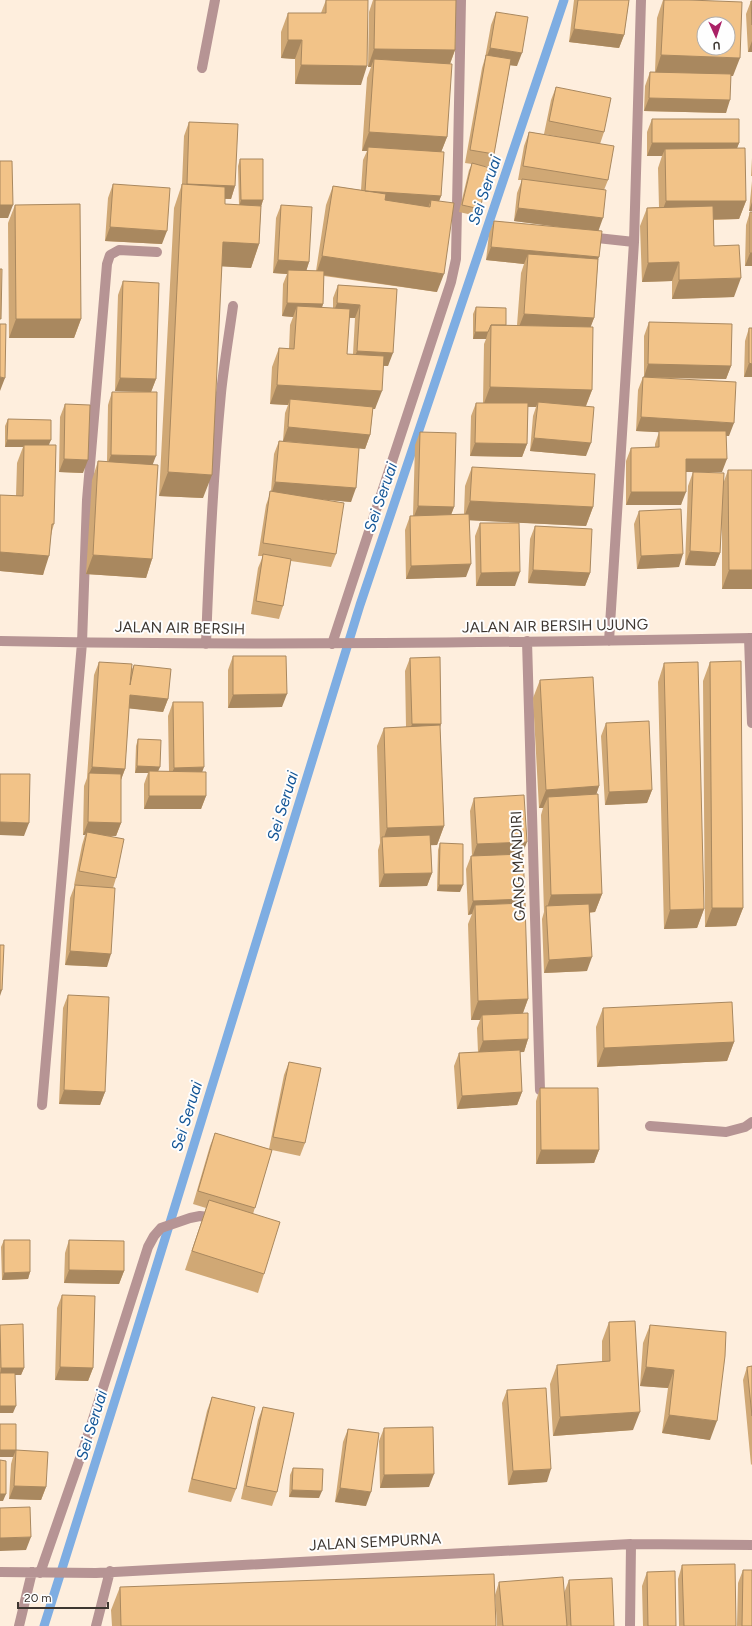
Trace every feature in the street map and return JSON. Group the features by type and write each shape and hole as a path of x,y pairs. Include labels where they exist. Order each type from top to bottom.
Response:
{"street":[{"path":"202,68 215,0"},
{"path":"335,644 451,282 456,259 461,0"},
{"path":"610,641 634,242 641,0"},
{"path":"579,236 634,242"},
{"path":"42,1105 82,642 87,500 107,264 110,255 119,250 157,252"},
{"path":"206,644 210,536 216,452 221,392 233,306"},
{"path":"750,638 752,723"},
{"name":"JALAN AIR BERSIH UJUNG","path":"359,643 610,641 750,638"},
{"name":"JALAN AIR BERSIH","path":"0,641 206,644 359,643"},
{"name":"GANG MANDIRI","path":"527,641 540,1090"},
{"path":"650,1126 726,1132 745,1127 752,1122"},
{"path":"19,1626 26,1596 39,1573 86,1441 148,1247 154,1236 161,1228 190,1218 212,1217 226,1220"},
{"path":"630,1626 631,1544"},
{"name":"JALAN SEMPURNA","path":"0,1572 96,1573 110,1571 631,1544 752,1545"},
{"path":"96,1626 110,1571"}],"building":[{"path":"326,0 368,0 367,66 301,65 302,40 288,40 288,13 326,13"},
{"path":"375,0 456,0 455,50 374,49"},
{"path":"578,0 629,0 624,35 574,29"},
{"path":"664,0 742,2 740,58 661,55"},
{"path":"751,1 752,1 752,25"},
{"path":"496,12 528,17 522,53 490,48"},
{"path":"486,55 511,59 494,154 470,150"},
{"path":"374,59 452,64 447,137 369,132"},
{"path":"650,72 731,74 730,100 649,98"},
{"path":"556,87 611,98 604,132 549,121"},
{"path":"652,119 739,119 739,143 652,143"},
{"path":"189,122 238,124 235,186 187,184"},
{"path":"529,132 614,146 608,180 523,166"},
{"path":"368,147 444,152 441,196 365,191"},
{"path":"745,148 746,201 666,201 665,149"},
{"path":"240,159 263,159 263,200 241,200"},
{"path":"0,161 12,161 13,205 0,205"},
{"path":"472,163 490,168 480,209 462,205"},
{"path":"522,179 606,190 603,218 518,208"},
{"path":"113,184 170,188 167,231 110,227"},
{"path":"182,184 225,187 225,204 261,206 259,244 223,242 212,475 168,472"},
{"path":"333,186 386,194 385,200 430,207 431,200 454,203 444,274 322,256"},
{"path":"80,204 81,319 16,319 15,205"},
{"path":"281,205 312,207 309,262 278,260"},
{"path":"713,206 714,246 739,245 741,278 679,280 679,262 648,263 647,208"},
{"path":"750,212 752,212 752,253 750,253"},
{"path":"494,221 602,231 599,257 491,247"},
{"path":"528,254 598,259 594,318 524,314"},
{"path":"0,269 2,269 1,319 0,319"},
{"path":"288,270 324,271 323,304 287,303"},
{"path":"123,281 159,283 156,379 120,378"},
{"path":"338,285 397,289 393,353 357,351 360,305 337,303"},
{"path":"297,306 350,309 347,354 384,356 382,391 277,385 279,348 294,349"},
{"path":"476,307 506,308 506,325 491,325 488,332 475,332"},
{"path":"649,322 732,324 731,366 648,364"},
{"path":"0,324 6,324 5,378 0,377"},
{"path":"491,325 593,327 592,390 490,387"},
{"path":"749,328 752,328 752,364 749,363"},
{"path":"643,377 736,382 734,423 641,417"},
{"path":"112,392 157,392 156,456 111,455"},
{"path":"290,399 373,407 370,435 288,427"},
{"path":"538,402 594,407 591,443 534,438"},
{"path":"476,403 528,403 527,444 475,443"},
{"path":"65,404 90,405 88,460 64,459"},
{"path":"8,419 51,420 51,440 7,440"},
{"path":"659,431 726,431 727,459 686,459 686,492 631,492 631,448 659,447"},
{"path":"420,432 456,433 454,507 418,506"},
{"path":"279,441 359,448 356,488 275,482"},
{"path":"24,445 56,445 54,524 52,524 49,556 0,552 0,495 23,496"},
{"path":"98,461 158,465 152,559 93,555"},
{"path":"472,467 595,474 593,507 470,501"},
{"path":"728,470 752,470 752,570 729,570"},
{"path":"693,472 724,473 720,553 690,551"},
{"path":"270,491 344,503 336,554 263,543"},
{"path":"681,509 683,554 641,556 639,511"},
{"path":"469,514 471,564 411,566 410,516"},
{"path":"480,523 519,523 520,572 481,573"},
{"path":"535,526 592,529 590,573 533,570"},
{"path":"263,554 291,559 283,606 256,601"},
{"path":"233,656 286,656 287,694 233,695"},
{"path":"440,657 441,724 412,724 410,658"},
{"path":"741,661 743,908 712,908 710,662"},
{"path":"99,662 132,664 130,685 134,665 171,669 168,699 130,695 125,769 92,767"},
{"path":"698,662 704,909 670,910 664,663"},
{"path":"593,677 599,786 546,790 540,680"},
{"path":"173,702 203,702 204,767 174,768"},
{"path":"649,721 652,790 609,792 606,723"},
{"path":"440,725 444,826 387,828 384,728"},
{"path":"138,739 161,740 160,767 137,766"},
{"path":"149,771 206,772 206,796 149,796"},
{"path":"89,773 121,774 121,823 88,822"},
{"path":"0,774 30,774 29,823 0,822"},
{"path":"598,794 602,894 551,895 548,797"},
{"path":"524,795 527,842 477,844 474,798"},
{"path":"87,832 124,839 116,878 79,871"},
{"path":"430,835 432,873 384,874 382,837"},
{"path":"440,843 463,844 463,885 439,885"},
{"path":"523,854 525,899 473,901 471,856"},
{"path":"75,885 115,888 111,954 70,951"},
{"path":"525,903 528,999 478,1001 475,905"},
{"path":"589,904 592,957 549,960 546,906"},
{"path":"0,945 4,945 2,990 0,990"},
{"path":"68,995 109,997 105,1092 64,1090"},
{"path":"732,1002 734,1042 604,1048 603,1008"},
{"path":"528,1013 528,1039 483,1041 482,1015"},
{"path":"520,1050 522,1092 462,1096 459,1053"},
{"path":"289,1062 321,1068 305,1143 273,1137"},
{"path":"540,1088 598,1088 599,1150 541,1150"},
{"path":"215,1133 272,1150 255,1208 198,1191"},
{"path":"209,1200 280,1222 264,1274 192,1251"},
{"path":"4,1240 30,1240 30,1272 4,1273"},
{"path":"69,1240 124,1241 124,1271 69,1270"},
{"path":"62,1295 95,1296 93,1368 60,1367"},
{"path":"635,1321 640,1412 560,1417 557,1365 610,1361 609,1322"},
{"path":"23,1324 24,1368 1,1368 0,1325"},
{"path":"650,1325 726,1332 725,1356 717,1421 669,1415 674,1370 646,1367"},
{"path":"752,1366 752,1416 747,1367"},
{"path":"0,1373 15,1373 16,1406 0,1406"},
{"path":"546,1388 551,1469 513,1471 507,1390"},
{"path":"212,1397 255,1407 236,1489 192,1479"},
{"path":"263,1407 294,1413 277,1492 246,1486"},
{"path":"0,1424 16,1424 16,1450 0,1450"},
{"path":"433,1427 434,1474 384,1475 384,1428"},
{"path":"348,1429 379,1433 371,1492 340,1488"},
{"path":"16,1450 48,1452 46,1487 14,1486"},
{"path":"0,1460 6,1461 6,1494 0,1494"},
{"path":"293,1468 323,1469 322,1491 292,1490"},
{"path":"30,1507 31,1537 0,1538 0,1508"},
{"path":"735,1564 736,1626 684,1626 682,1565"},
{"path":"743,1570 752,1570 752,1626 742,1626"},
{"path":"675,1571 676,1626 648,1626 647,1572"},
{"path":"494,1574 496,1626 121,1626 120,1587"},
{"path":"563,1577 567,1626 503,1626 499,1582"},
{"path":"612,1578 614,1626 571,1626 569,1580"}],"waterway":[{"name":"Sei Seruai","path":"44,1626 132,1346 360,605 564,0"}]}
